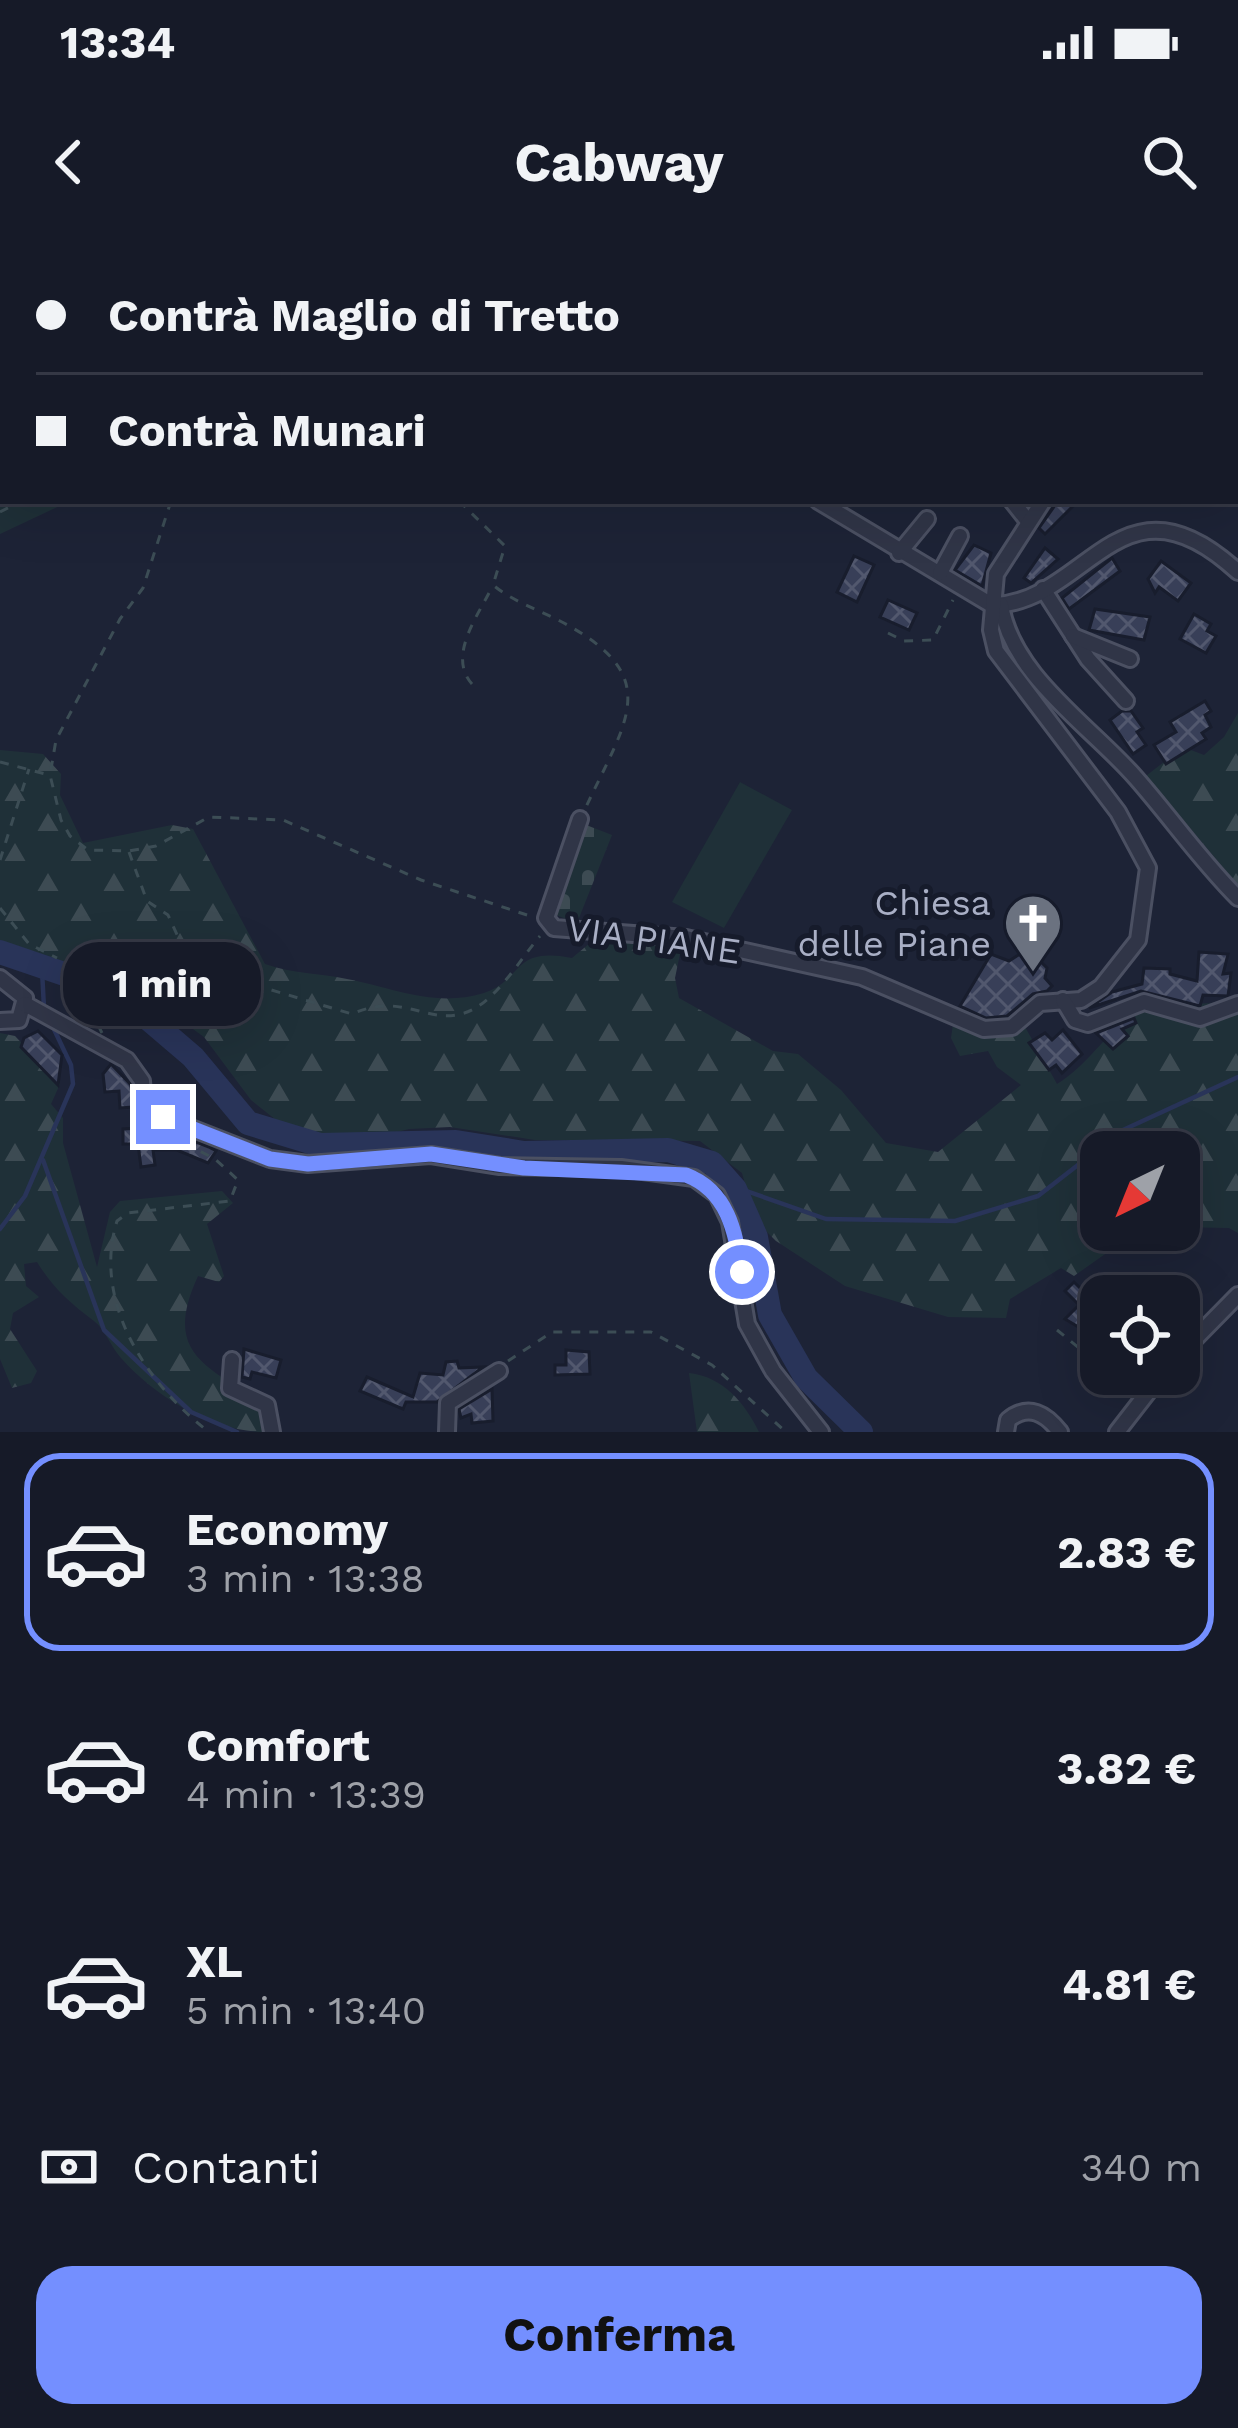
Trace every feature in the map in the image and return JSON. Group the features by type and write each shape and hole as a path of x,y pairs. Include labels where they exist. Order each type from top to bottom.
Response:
{"street":[{"path":"823,504 899,553 996,604 1043,589 1101,549 1161,532 1195,540 1238,572"},
{"path":"1014,504 1027,520"},
{"path":"1040,504 1013,536 997,574 996,604 1004,622 1040,678 1128,768 1238,898"},
{"path":"899,553 928,518"},
{"path":"940,573 960,536"},
{"path":"1043,589 1073,636 1126,701"},
{"name":"VIA PIANE","path":"580,819 548,921 686,938 862,977 984,1029 1012,1027 1040,1003 1081,1000 1101,987 1138,940 1148,868 1118,812 996,652 996,604"},
{"path":"1073,636 1130,659"},
{"path":"0,978 31,1007 127,1060 142,1081 144,1107 270,1159 326,1166 431,1154 500,1166 621,1168 694,1178 717,1195 730,1222 747,1324 773,1371 821,1432"},
{"path":"1063,1000 1075,1020 1088,1024 1144,1002 1200,1018 1238,1004"},
{"path":"0,1021 19,1020 31,1007"},
{"path":"1200,1333 1238,1295"},
{"path":"232,1360 230,1388 267,1405 272,1432"},
{"path":"447,1432 448,1403 499,1371"},
{"path":"1117,1432 1145,1395"},
{"path":"1006,1432 1008,1420 1026,1411 1041,1413 1060,1432"}],"path":[{"path":"129,851 147,902 168,916 179,939 238,988 256,994 268,989 352,1014 377,1003 460,1015 484,1001 548,921 421,880 283,820 209,818 156,846 129,851 88,850 70,836 50,775 56,740 158,556 170,504"},
{"path":"462,504 505,546 493,585 460,653 463,674 472,684"},
{"path":"493,585 590,637 622,665 630,689 622,728 580,819"},
{"path":"888,633 904,641 933,640 953,599 969,589"},
{"path":"0,762 50,775"},
{"path":"0,860 29,770"},
{"path":"0,908 28,944 57,958"},
{"path":"200,1129 190,1146 215,1159 238,1180 237,1194 230,1201 128,1213 117,1221 106,1266 148,1374 209,1432"},
{"path":"1057,1330 1080,1349"},
{"path":"499,1371 519,1348 551,1332 651,1332 712,1365 786,1432"},
{"path":"1139,1395 1143,1398"}],"green space":[{"path":"0,504 64,504 0,534"},
{"path":"1238,713 1238,885 1146,776 1183,747 1204,755 1224,737"},
{"path":"0,750 43,754 61,774 60,795 83,843 172,825 193,829 265,964 275,967 449,998 497,987 528,960 572,958 596,938 681,949 675,978 679,998 773,1051 798,1054 841,1090 886,1143 938,1152 1021,1085 997,1067 988,1051 960,1056 951,1038 955,1011 984,1021 1020,1018 1057,1084 1138,1013 1162,1004 1214,1003 1238,997 1238,1233 1229,1228 1200,1227 1200,1131 1080,1131 1080,1251 1109,1251 1074,1276 1061,1268 1010,1299 1006,1318 948,1317 845,1286 776,1241 756,1221 742,1173 700,1141 535,1140 450,1127 409,1129 368,1139 327,1139 290,1131 251,1100 204,1037 168,1011 127,990 0,947"},
{"path":"740,782 792,810 724,928 672,902"},
{"path":"581,823 612,835 577,923 548,912"},
{"path":"0,1033 15,1036 60,1084 51,1104 63,1118 63,1143 97,1267 110,1212 120,1201 222,1191 233,1203 207,1224 224,1276 219,1282 198,1276 185,1323 196,1355 264,1405 265,1432 226,1426 168,1399 121,1358 98,1324 56,1288 37,1262 24,1264 26,1286 39,1297 13,1313 10,1329 37,1371 31,1383 12,1388 0,1359"},
{"path":"689,1373 731,1393 759,1432 697,1432"}],"building":[{"path":"1056,504 1075,504 1045,534 1039,528"},
{"path":"974,545 991,553 982,586 955,570"},
{"path":"1045,548 1058,559 1031,583 1024,578"},
{"path":"854,556 874,565 857,602 837,592"},
{"path":"1112,558 1120,571 1069,609 1062,598"},
{"path":"1161,561 1191,583 1178,601 1159,587 1155,593 1148,579"},
{"path":"888,600 917,613 909,630 880,617"},
{"path":"1095,609 1150,617 1144,640 1089,630"},
{"path":"1194,614 1211,624 1207,631 1216,636 1206,653 1180,639"},
{"path":"1205,701 1211,711 1205,715 1211,727 1202,733 1206,739 1166,764 1154,745 1176,732 1170,722"},
{"path":"1131,711 1143,728 1137,732 1146,745 1133,754 1110,720"},
{"path":"1028,949 1047,968 1045,978 1052,986 1047,991 1033,994 1007,1016 986,1018 960,1006 991,954 1009,961"},
{"path":"1199,952 1228,954 1223,974 1231,973 1228,996 1203,995 1200,1006 1141,991 1089,1008 1112,992 1142,984 1144,968 1170,969 1170,974 1197,981"},
{"path":"1134,1018 1136,1023 1122,1029 1128,1036 1113,1049 1096,1033"},
{"path":"1063,1030 1082,1054 1062,1073 1056,1065 1049,1070 1029,1043 1045,1033 1052,1040"},
{"path":"38,1031 62,1055 58,1085 21,1047 24,1038"},
{"path":"111,1064 131,1085 133,1107 120,1108 119,1091 105,1092 103,1074"},
{"path":"158,1127 216,1151 208,1163 177,1150 153,1150 155,1165 141,1167 138,1144 123,1144 123,1129"},
{"path":"1074,1282 1080,1288 1080,1328 1065,1319 1079,1305 1065,1291"},
{"path":"244,1349 281,1360 276,1378 252,1372 250,1379 242,1377"},
{"path":"566,1350 589,1352 590,1374 555,1375 555,1365 566,1365"},
{"path":"457,1361 459,1368 483,1367 437,1402 406,1402 403,1409 360,1391 367,1377 413,1397 420,1373 443,1375 446,1362"},
{"path":"492,1389 493,1421 472,1423 471,1414 461,1418 459,1409"}],"waterway":[{"path":"0,952 117,992 193,1057 248,1123 320,1145 456,1142 524,1153 668,1150 712,1163 735,1189 756,1237 770,1315 806,1378 861,1432"},
{"path":"42,970 44,1008"},
{"path":"0,1229 25,1196 73,1084 71,1065 51,1023"},
{"path":"732,1186 826,1219 955,1221 1038,1196 1123,1130 1238,1077"},
{"path":"43,1160 104,1330 191,1412 237,1432"}],"place":[{"name":"Chiesa delle Piane","path":"1033,974"}],"route":[{"path":"163,1117 270,1159 326,1166 431,1154 524,1168 621,1168 686,1175 704,1183 725,1208 742,1272"}]}
